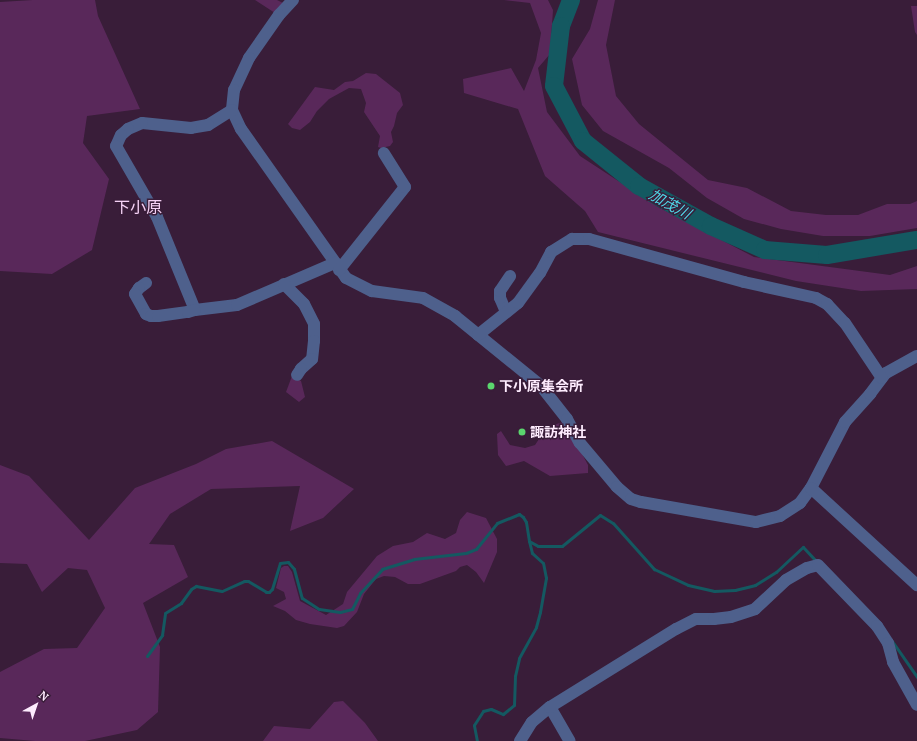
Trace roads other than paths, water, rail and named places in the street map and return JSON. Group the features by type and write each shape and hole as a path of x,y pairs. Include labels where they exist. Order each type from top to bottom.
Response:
{"street":[{"path":"289,1 249,58 234,90 232,110 241,129 346,278 372,291 423,298 455,316 541,386 568,419 580,443 617,487 631,499 756,522 780,516 800,503 812,488 845,422 886,373 917,356"},
{"path":"195,310 157,217 116,146 121,135 128,129 142,123 191,128 208,125 232,110"},
{"path":"146,283 139,288 135,294 146,314 158,316 237,305 284,284 337,267 405,187 384,152"},
{"path":"478,335 518,303 540,273 550,252 572,239 589,240 744,282 816,298 827,304 845,323 882,378"},
{"path":"506,312 500,298 500,291 510,276"},
{"path":"284,284 304,304 314,324 312,359 297,375"},
{"path":"812,488 917,585"},
{"path":"520,741 532,722 550,707 676,629 696,618 731,618 755,608 786,580 807,568 818,565 876,626 888,643 893,662 917,705"},
{"path":"550,707 570,741"}],"waterway":[{"name":"加茂川","path":"571,0 561,26 554,86 583,141 639,186 711,226 765,250 827,255 917,240"},
{"path":"147,656 162,635 165,613 181,603 191,589 196,586 222,591 244,581 248,581 266,592 269,592 272,589 280,563 288,562 294,569 302,598 319,609 340,612 352,609 360,593 382,569 414,559 466,553 476,549 497,523 519,514 526,522 529,541 538,546 562,546 600,515 613,523 654,569 688,585 714,591 735,590 755,585 776,572 803,547 817,562"},
{"path":"477,741 474,725 483,711 491,709 503,714 514,705 515,676 519,658 536,627 540,612 546,578 543,563 532,553 529,541"},
{"path":"892,641 917,677"}],"place":[{"name":"下小原集会所","path":"491,386"},
{"name":"諏訪神社","path":"522,432"}],"district":[{"name":"下小原","path":"138,207"}]}
